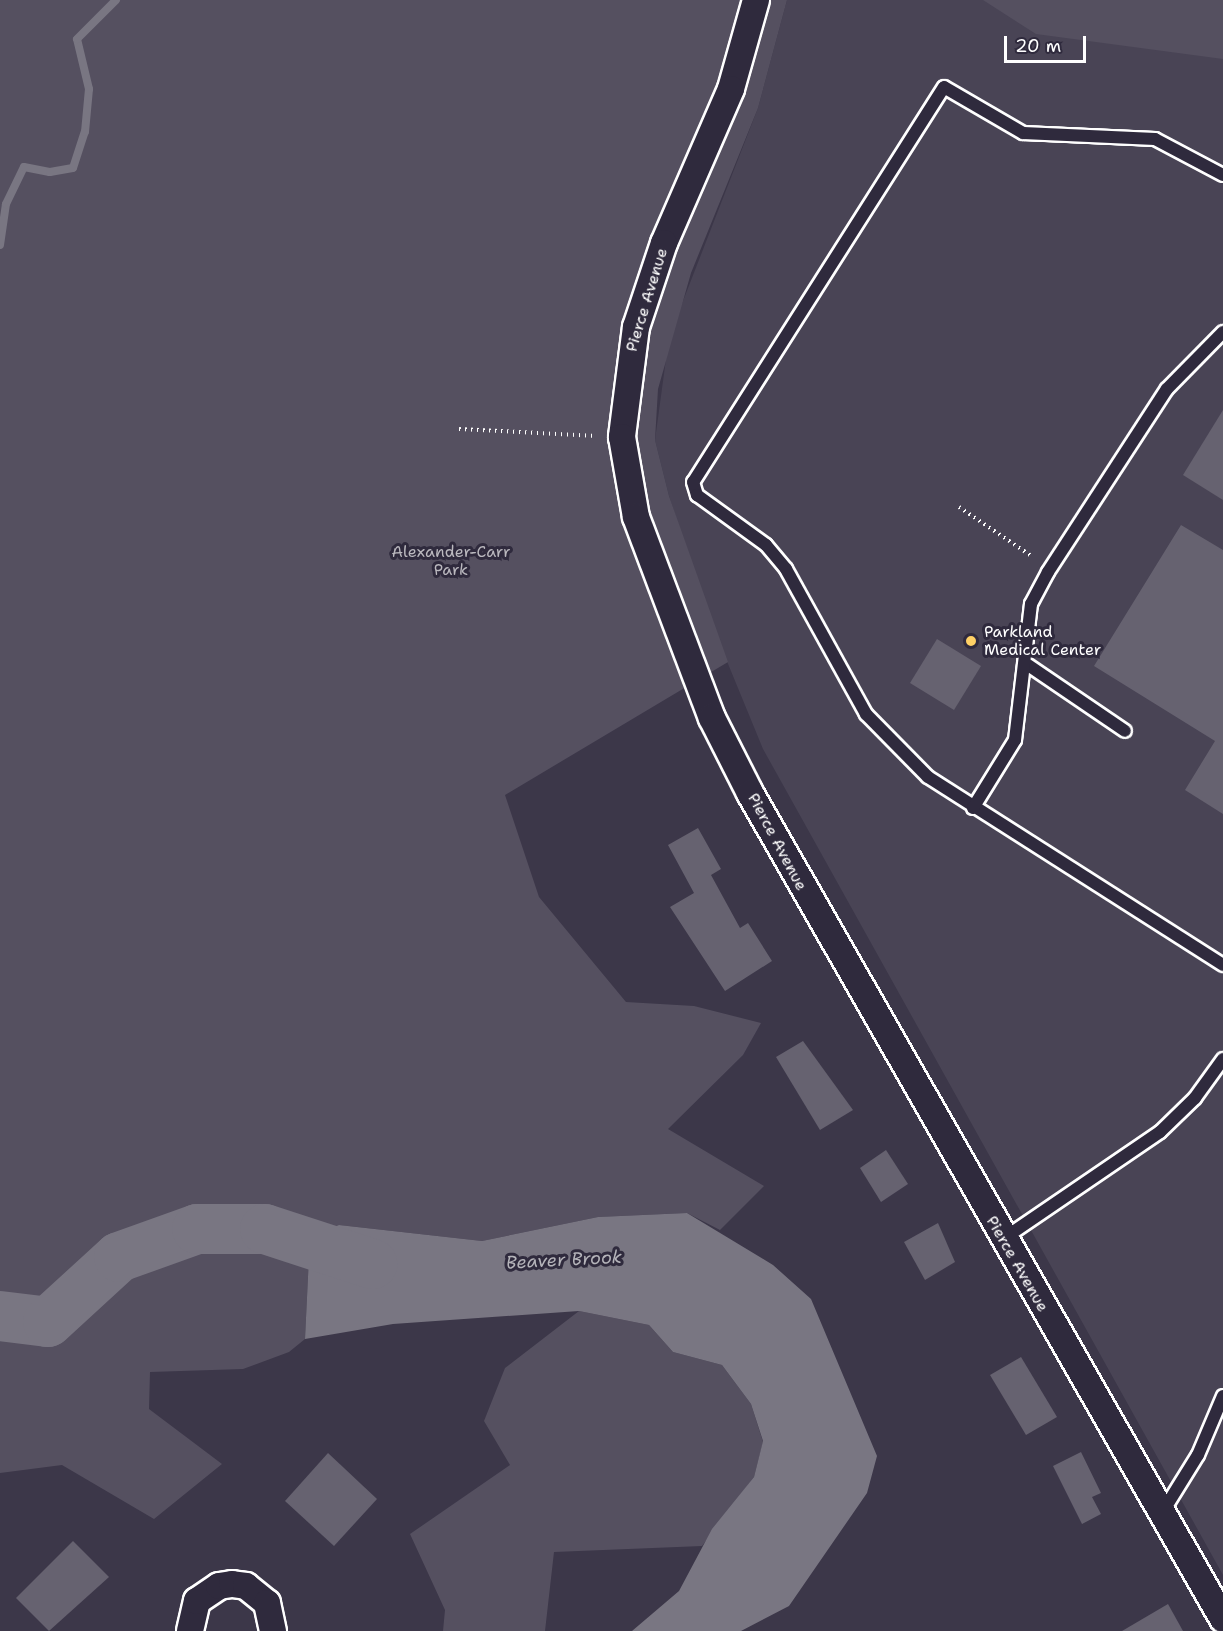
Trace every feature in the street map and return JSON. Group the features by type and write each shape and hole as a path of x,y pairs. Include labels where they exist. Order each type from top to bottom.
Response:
{"street":[{"name":"Pierce Avenue","path":"756,0 731,89 664,243 636,327 622,437 636,518 712,718 796,878 1223,1619"},
{"path":"190,1631 197,1601 219,1586 232,1584 246,1586 267,1603 273,1631"}],"lane":[{"path":"1223,175 1155,139 1023,133 944,87 698,466 693,482 697,495 766,545 786,569 866,714 928,777 973,808 1223,965"},
{"path":"973,808 1015,740 1028,665 1031,604 1048,572 1167,389 1223,332"},
{"path":"1028,665 1125,731"},
{"path":"1003,1239 1160,1132 1195,1098 1223,1059"},
{"path":"1161,1514 1198,1455 1223,1396"}],"path":[{"path":"459,429 622,437"},
{"path":"959,507 1029,555"}],"shaded area":[{"name":"Parkland Medical Center","path":"787,0 1223,0 1223,1575 763,749 710,620 669,496 655,440 669,337 758,108"}],"green space":[{"name":"Alexander-Carr Park","path":"0,0 787,0 758,108 691,273 658,389 655,440 669,496 728,662 505,795 539,897 626,1002 694,1006 761,1023 743,1055 668,1129 764,1186 720,1230 687,1213 598,1217 482,1241 339,1225 310,1235 305,1339 289,1352 243,1369 150,1372 149,1409 222,1464 154,1519 62,1465 0,1473"},
{"path":"983,0 1223,0 1223,59 1036,34"},
{"path":"579,1311 649,1325 673,1352 722,1365 751,1404 763,1442 754,1477 702,1546 554,1552 545,1631 443,1631 445,1610 410,1534 510,1465 484,1421 505,1368"}],"water":[{"path":"687,1213 773,1265 811,1299 877,1456 867,1493 789,1606 741,1631 632,1631 679,1591 712,1529 754,1477 763,1441 751,1404 722,1365 673,1352 649,1325 579,1311 393,1324 305,1339 310,1235 339,1225 482,1241 598,1217"}],"building":[{"path":"1223,410 1223,500 1183,475"},
{"path":"1181,525 1223,550 1223,814 1185,790 1215,741 1094,666"},
{"path":"937,639 981,666 954,710 910,683"},
{"path":"698,828 721,869 711,875 740,928 748,923 772,961 725,991 670,907 694,893 668,845"},
{"path":"803,1041 853,1110 820,1130 776,1057"},
{"path":"886,1150 908,1184 881,1202 860,1168"},
{"path":"938,1223 955,1262 925,1280 904,1242"},
{"path":"1021,1357 1057,1417 1026,1435 990,1375"},
{"path":"1081,1452 1101,1493 1092,1497 1101,1514 1082,1524 1053,1466"},
{"path":"328,1453 377,1499 334,1546 285,1501"},
{"path":"73,1541 109,1577 49,1631 16,1598"},
{"path":"1168,1604 1183,1631 1122,1631"}],"waterway":[{"path":"0,245 6,204 24,167 50,172 73,168 85,132 89,89 77,39 116,0"},
{"name":"Beaver Brook","path":"0,1316 48,1322 119,1257 197,1229 265,1229 372,1264"}],"place":[{"name":"Parkland Medical Center","path":"971,641"}]}
